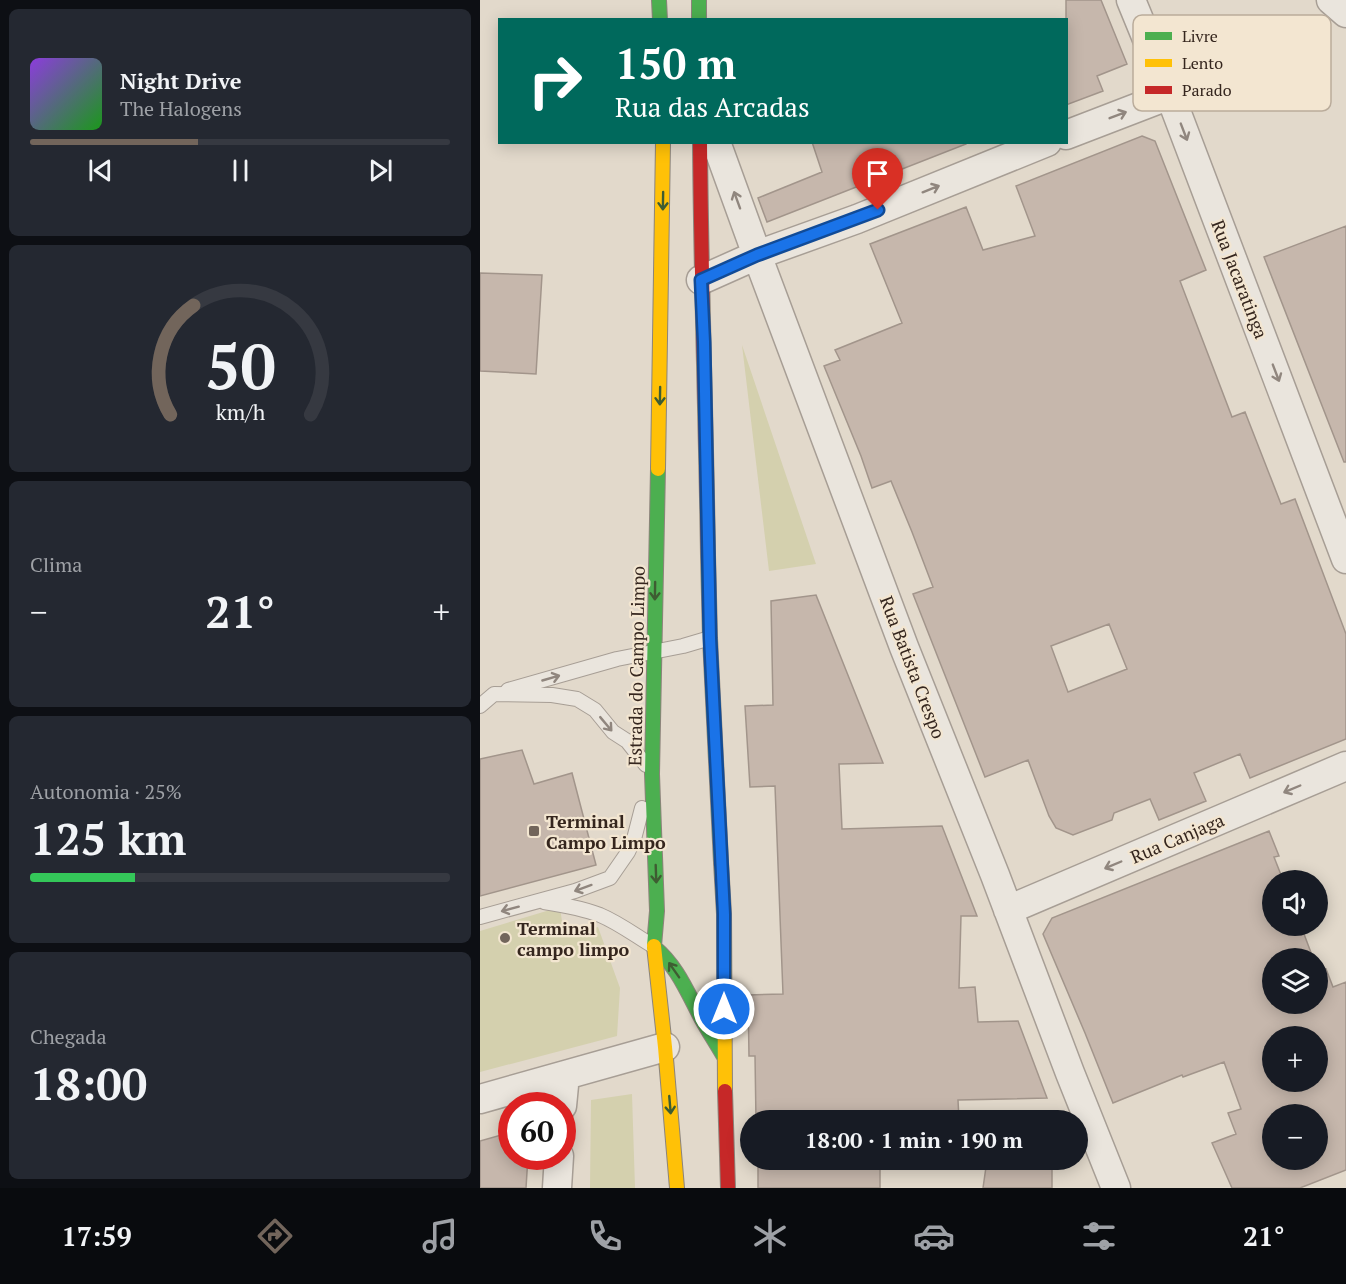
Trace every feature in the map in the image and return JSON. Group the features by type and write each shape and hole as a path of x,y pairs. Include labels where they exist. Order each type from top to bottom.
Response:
{"main road":[{"path":"659,0 660,18"},
{"path":"699,0 699,18"},
{"name":"Estrada do Campo Limpo","path":"663,144 652,774 657,911 654,947 677,1188"},
{"path":"700,144 710,638 724,914 724,1056 728,1188"},
{"path":"654,947 678,974 724,1056"}],"street":[{"name":"Rua Jacaratinga","path":"1131,0 1137,15"},
{"path":"1331,0 1346,14"},
{"path":"1068,134 1133,109"},
{"name":"Rua Jacaratinga","path":"1176,111 1346,559"},
{"name":"Rua Batista Crespo","path":"717,144 904,646 1116,1188"},
{"path":"701,280 757,255 856,219 1042,144"},
{"name":"Rua Canjaga","path":"1008,910 1346,766"},
{"path":"480,1100 665,1047"},
{"path":"563,1092 565,1075"},
{"path":"557,1188 558,1170"}],"lane":[{"path":"480,698 617,659 683,646 710,638"},
{"path":"480,706 494,694 552,695 577,699 595,710 613,732 627,741 652,774 634,839 616,871 607,879 575,891 480,917"},
{"path":"539,901 579,908 600,915 654,947"}],"shaded area":[{"path":"742,345 816,564 769,571"},
{"path":"560,907 564,936 598,927 620,988 617,1036 480,1072 480,931"},
{"path":"632,1094 635,1188 590,1188 591,1100"}],"building":[{"path":"1066,0 1101,0 1127,64 1097,76 1103,91 1068,104 1068,18 1066,18"},
{"path":"1142,136 1155,141 1206,270 1180,281 1232,417 1245,412 1281,504 1295,499 1346,634 1346,739 1250,778 1240,754 1194,773 1206,801 1159,820 1150,799 1114,813 1112,820 1073,835 1056,828 1049,816 1028,760 985,777 913,594 933,587 912,532 891,481 872,488 824,366 840,360 835,350 902,323 870,244 966,207 983,250 1035,236 1016,186","holes":["1109,624 1127,669 1068,692 1051,646"]},
{"path":"813,144 966,144 767,222 758,198 822,172"},
{"path":"1346,226 1346,462 1344,462 1264,257"},
{"path":"480,273 542,275 536,374 480,371"},
{"path":"816,595 883,763 839,764 842,829 942,826 977,916 961,916 959,988 975,987 978,1022 1018,1021 1047,1098 958,1100 958,1110 756,1110 755,1056 749,1056 748,995 783,994 775,786 750,787 745,706 773,705 771,601"},
{"name":"Terminal Campo Limpo","path":"522,750 534,784 572,773 596,865 480,896 480,759"},
{"path":"1269,831 1279,856 1274,857 1279,870 1262,870 1262,936 1305,936 1309,948 1262,948 1262,1014 1328,1014 1328,974 1333,987 1346,982 1346,1170 1300,1188 1232,1188 1212,1143 1236,1134 1228,1113 1241,1109 1224,1062 1183,1077 1182,1075 1113,1103 1043,934 1052,918"},
{"path":"498,1136 498,1170 527,1170 526,1188 480,1188 480,1141"},
{"path":"758,1170 880,1170 880,1188 758,1188"},
{"path":"986,1170 1052,1170 1052,1188 983,1188"}],"traffic: fast":[{"path":"659,0 660,18"},
{"path":"699,0 699,18"},
{"path":"654,946 657,911 652,774 658,469"},
{"path":"708,555 721,862"},
{"path":"654,947 680,978 723,1055"}],"traffic: slow":[{"path":"658,469 663,144"},
{"path":"721,862 724,914 725,1091"},
{"path":"654,946 677,1188"}],"traffic: jam":[{"path":"700,144 708,555"},
{"path":"725,1091 728,1188"}],"place":[{"name":"Terminal Campo Limpo","path":"534,831"},
{"name":"Terminal campo limpo","path":"505,938"}],"route":[{"path":"724,1009 724,914 710,638 701,280 757,255 878,210"}]}
